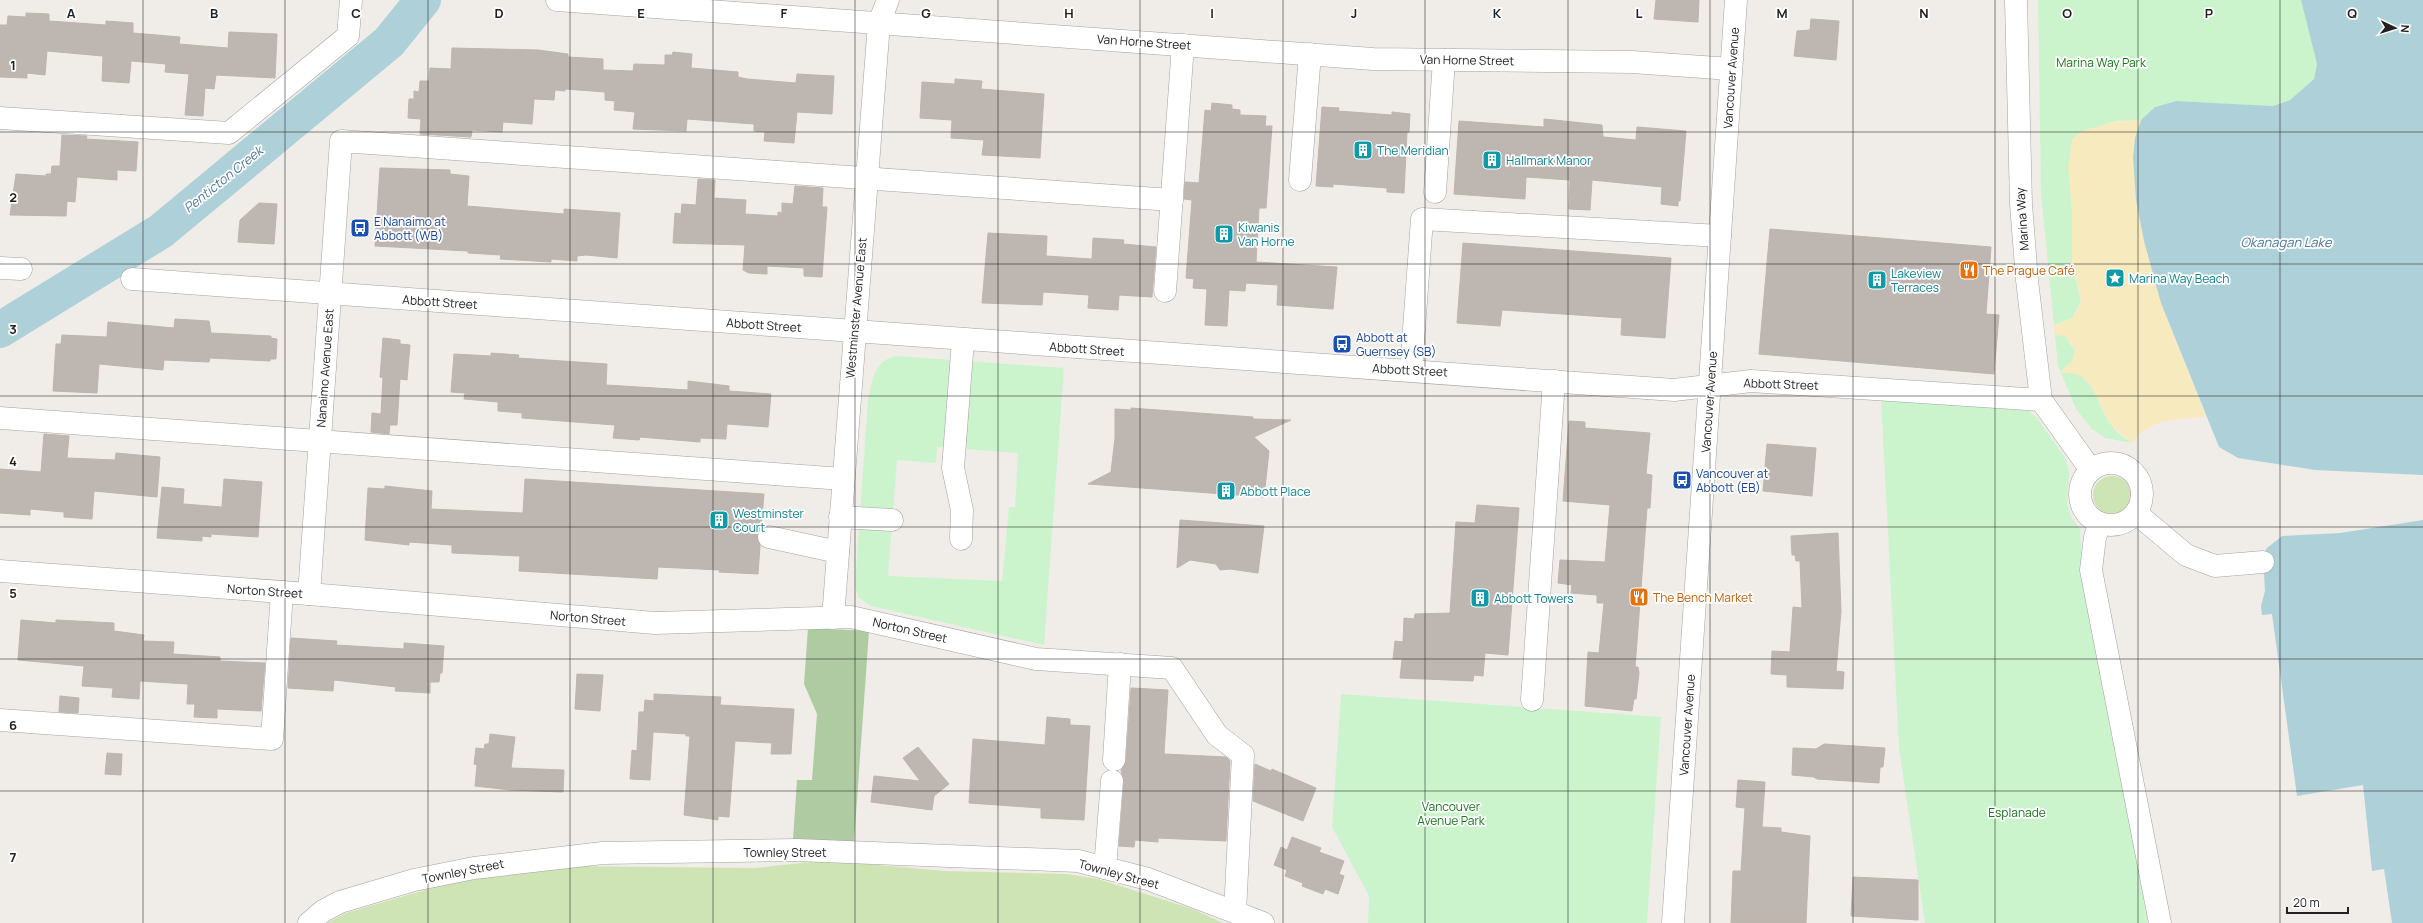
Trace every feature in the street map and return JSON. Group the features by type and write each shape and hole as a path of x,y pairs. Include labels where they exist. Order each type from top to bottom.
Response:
{"street":[{"path":"0,118 229,133 348,36 351,0"},
{"name":"Van Horne Street","path":"557,0 1373,59 1632,62 1731,69"},
{"name":"Westminster Avenue East","path":"833,618 879,23 888,0"},
{"name":"Vancouver Avenue","path":"1673,923 1736,0"},
{"name":"Marina Way","path":"2016,0 2021,204 2027,280 2042,400 2091,470"},
{"path":"1165,291 1183,45"},
{"path":"1300,180 1310,54"},
{"path":"1435,192 1444,60"},
{"name":"Nanaimo Avenue East","path":"309,594 340,141 867,179"},
{"path":"867,179 1172,200"},
{"path":"1411,370 1422,219 1720,236"},
{"name":"Abbott Street","path":"132,279 1674,390 1751,380 2042,400"},
{"path":"961,539 962,510 953,468 963,340"},
{"path":"1532,700 1554,381"},
{"path":"0,418 843,479"},
{"path":"2110,463 2121,464 2130,469 2138,477 2142,487 2142,497 2136,513 2122,523 2112,525 2100,523 2086,513 2080,495 2081,486 2091,470 2110,463"},
{"path":"2136,513 2186,555 2216,566 2263,562"},
{"path":"840,517 892,520"},
{"path":"2100,523 2095,537 2091,570 2160,923"},
{"path":"770,537 838,552"},
{"name":"Norton Street","path":"0,571 309,594 655,623 851,617 1036,658 1172,668 1217,735 1243,755 1235,912"},
{"path":"0,720 272,739 282,592"},
{"path":"1105,868 1120,664"},
{"name":"Townley Street","path":"309,923 323,911 340,902 414,880 474,868 603,853 797,850 1078,861 1148,880 1263,923"}],"green space":[{"name":"Marina Way Park","path":"2038,0 2301,0 2317,64 2314,79 2290,100 2273,106 2176,101 2155,107 2141,120 2116,121 2082,131 2072,139 2068,168 2072,208 2072,262 2081,301 2072,318 2054,325 2055,335 2065,336 2075,351 2072,361 2061,371 2061,373 2072,373 2081,376 2093,390 2111,425 2118,433 2132,443 2105,438 2092,429 2076,409 2058,366 2041,194"},
{"path":"896,356 1064,368 1044,645 871,606 858,597 855,585 868,400 875,372 883,362","holes":["937,447 1018,453 1015,507 1009,507 1002,581 888,576 897,460 936,463"]},
{"name":"Esplanade","path":"1881,398 2029,411 2037,418 2066,459 2069,473 2067,504 2071,517 2080,529 2082,571 2148,923 1925,923 1899,748"},
{"path":"2112,476 2122,479 2128,485 2131,495 2128,505 2122,511 2112,514 2102,511 2096,505 2093,495 2096,485 2102,479"},
{"path":"808,628 869,631 854,842 793,839 797,780 812,780 817,714 804,684"},
{"name":"Vancouver Avenue Park","path":"1341,694 1661,717 1647,923 1368,923 1369,896 1332,827"},
{"path":"810,862 845,862 945,871 1067,874 1098,879 1193,909 1223,923 327,923 346,913 449,883 562,866 755,868"}],"sand":[{"name":"Marina Way Beach","path":"2141,120 2135,138 2161,303 2206,417 2185,418 2156,424 2139,435 2132,443 2110,424 2099,401 2061,373 2061,371 2066,368 2073,346 2065,336 2055,335 2054,325 2071,318 2078,309 2080,303 2080,291 2072,262 2072,210 2067,163 2069,145 2072,138 2077,133 2085,129 2115,122"}],"water":[{"name":"Okanagan Lake","path":"2301,0 2423,0 2423,475 2315,470 2238,458 2219,447 2161,303 2144,241 2136,200 2133,157 2135,138 2141,120 2155,107 2176,101 2273,106 2290,100 2314,79 2317,64"},
{"path":"2423,520 2423,923 2392,923 2384,869 2372,871 2363,785 2297,796 2272,614 2262,615 2261,606 2265,591 2263,555 2267,548 2282,536 2340,533"}],"building":[{"path":"1656,0 1699,0 1698,22 1654,19"},
{"path":"26,13 49,14 49,21 106,25 106,21 133,23 133,33 180,37 179,44 228,48 229,32 277,34 275,78 216,75 214,89 205,88 203,116 185,115 189,74 165,72 166,64 131,61 129,83 102,81 103,56 47,51 45,75 27,73 27,78 0,77 0,25 7,25 8,16 26,17"},
{"path":"1811,19 1839,21 1836,60 1794,56 1797,31 1810,30"},
{"path":"452,48 538,50 568,54 568,57 603,59 603,70 633,71 634,64 665,65 665,55 672,55 673,52 692,54 691,68 738,72 738,77 747,79 796,83 797,74 834,76 832,114 797,112 794,143 764,141 765,132 754,131 754,124 687,119 686,131 633,129 635,112 614,110 615,101 605,100 605,92 565,89 565,91 555,90 554,100 534,99 532,124 503,122 502,132 472,130 471,137 420,134 421,119 408,118 409,99 414,99 414,91 419,92 420,81 429,81 430,68 451,69"},
{"path":"955,79 982,81 981,89 1044,94 1040,158 982,155 984,140 951,138 952,120 920,118 922,82 955,84"},
{"name":"Kiwanis Van Horne","path":"1212,103 1232,105 1232,109 1240,110 1240,115 1266,116 1265,126 1272,126 1266,208 1259,208 1256,262 1337,267 1333,309 1277,305 1278,285 1246,283 1245,291 1229,290 1227,326 1205,325 1207,289 1193,288 1194,279 1186,278 1192,200 1184,199 1185,182 1199,183 1205,110 1211,111"},
{"name":"The Meridian","path":"1322,107 1339,108 1338,111 1392,115 1392,112 1410,114 1409,132 1407,132 1404,193 1387,192 1387,188 1333,184 1333,187 1316,186"},
{"path":"1544,119 1602,125 1603,137 1636,140 1637,127 1686,131 1680,201 1678,201 1678,206 1661,204 1662,187 1592,180 1590,210 1569,209 1570,180 1526,177 1525,199 1454,194 1459,121 1544,127"},
{"path":"62,135 87,136 86,139 138,142 136,171 117,170 117,180 77,177 75,202 67,201 66,216 10,215 16,174 46,176 46,174 51,174 52,166 60,166"},
{"path":"380,168 450,170 450,174 469,176 467,206 564,214 564,209 620,213 617,258 586,255 577,256 577,261 551,259 551,262 500,259 501,255 468,253 468,251 375,246"},
{"path":"698,179 715,180 714,198 746,200 745,214 778,216 778,212 782,213 782,203 793,204 795,186 823,188 822,207 827,207 822,277 804,276 804,268 767,266 767,274 749,273 743,270 745,245 673,243 675,213 681,214 682,204 696,205"},
{"path":"259,203 277,204 274,244 238,242 240,220"},
{"name":"Lakeview Terraces","path":"1770,229 1991,247 1986,314 1999,315 1994,374 1759,354"},
{"path":"988,233 1047,236 1046,256 1092,259 1093,238 1124,240 1123,244 1156,247 1152,297 1119,295 1118,310 1088,308 1089,295 1043,292 1042,305 982,303"},
{"path":"1463,243 1671,258 1665,338 1621,335 1622,318 1502,310 1500,326 1457,323"},
{"path":"175,319 209,321 211,333 271,336 271,338 277,339 276,359 270,359 270,361 210,358 209,362 164,360 163,370 99,364 97,393 53,391 56,344 61,344 62,335 107,337 108,322 174,328"},
{"path":"383,338 400,340 400,344 410,345 407,380 400,379 397,425 390,425 389,434 371,432 372,413 381,414 383,378 380,377"},
{"path":"491,353 519,355 518,358 607,364 606,385 688,390 688,381 729,386 729,391 771,394 768,427 727,424 726,439 700,438 700,442 640,437 639,440 613,438 615,425 522,418 522,413 498,411 498,402 464,399 465,393 451,392 454,354 491,356"},
{"name":"Abbott Place","path":"1131,408 1253,417 1253,419 1291,420 1254,437 1269,451 1264,497 1088,484 1111,472 1115,438 1115,409 1131,410"},
{"path":"1569,421 1585,422 1585,428 1650,433 1646,474 1652,475 1650,508 1647,508 1635,667 1638,667 1639,673 1636,699 1634,699 1632,711 1585,706 1588,652 1599,653 1604,603 1597,603 1597,595 1571,593 1572,585 1558,583 1560,560 1605,562 1610,505 1563,501"},
{"path":"44,434 69,436 67,458 115,460 116,453 160,457 157,497 94,491 92,519 64,517 64,512 30,509 30,515 0,513 0,469 41,472"},
{"path":"1767,444 1816,448 1812,496 1763,491"},
{"path":"224,479 262,482 258,537 211,534 211,537 202,536 202,541 157,538 162,487 184,489 183,504 222,507"},
{"path":"525,479 764,494 761,528 757,535 760,546 758,574 719,572 720,570 658,567 657,579 519,571 520,556 452,553 452,545 409,542 409,545 365,540 368,488 385,489 385,486 432,491 431,509 523,513"},
{"name":"Abbott Towers","path":"1477,505 1519,508 1508,655 1485,653 1483,676 1474,675 1473,681 1400,678 1402,659 1393,659 1395,641 1403,642 1404,618 1414,619 1415,614 1450,613 1456,522 1475,523"},
{"path":"1180,520 1264,526 1258,573 1230,569 1220,570 1216,564 1190,560 1177,568"},
{"path":"1838,533 1841,611 1836,671 1844,672 1843,689 1787,687 1787,675 1771,674 1772,651 1790,652 1793,607 1802,608 1800,561 1796,561 1795,555 1792,555 1791,536"},
{"path":"21,620 56,623 56,620 114,623 114,631 144,635 143,641 174,642 173,654 220,657 220,661 265,663 261,711 217,709 217,718 194,717 195,704 187,704 188,684 140,681 139,699 112,697 113,688 82,686 84,666 18,660"},
{"path":"291,638 337,641 336,645 404,649 404,643 444,646 442,673 440,673 439,682 430,682 430,693 395,691 396,687 334,680 333,691 288,688"},
{"path":"577,674 603,675 600,711 575,709"},
{"path":"1131,688 1168,690 1164,754 1226,757 1230,761 1226,841 1158,838 1158,842 1135,840 1134,847 1119,846 1124,782 1121,770 1126,761"},
{"path":"654,694 721,697 720,705 794,709 791,754 771,754 772,743 735,741 729,817 718,816 718,820 684,815 690,736 686,736 686,734 653,732 650,780 630,779 632,750 637,751 639,712 644,712 645,700 654,701"},
{"path":"60,696 79,698 78,713 59,712"},
{"path":"1047,717 1070,719 1070,725 1090,726 1084,820 1041,818 1041,808 969,803 973,739 1045,745"},
{"path":"490,734 515,737 511,768 564,770 563,792 510,790 475,786 477,765 474,764 476,748 484,749 485,744 489,744"},
{"path":"1824,744 1885,748 1883,767 1880,767 1879,783 1817,779 1814,777 1792,775 1793,748 1816,749"},
{"path":"918,747 949,784 934,796 932,810 871,802 874,776 920,781 903,758"},
{"path":"107,753 122,754 121,775 105,774"},
{"path":"1255,764 1271,771 1272,769 1316,788 1303,821 1253,801"},
{"path":"1738,780 1765,782 1762,827 1781,828 1781,832 1810,836 1806,923 1731,923 1733,871 1741,871 1745,808 1736,807"},
{"path":"1292,837 1321,848 1319,852 1344,861 1339,874 1344,876 1338,894 1325,889 1323,894 1302,886 1303,883 1285,876 1287,870 1274,865 1281,847 1287,850"},
{"path":"1853,877 1918,880 1918,920 1851,916"}],"waterway":[{"name":"Penticton Creek","path":"0,330 161,231 389,42 423,0"}],"place":[{"name":"The Meridian","path":"1363,150"},
{"name":"Hallmark Manor","path":"1492,160"},
{"name":"E Nanaimo at Abbott (WB)","path":"360,228"},
{"name":"Kiwanis Van Horne","path":"1224,234"},
{"name":"The Prague Café","path":"1969,270"},
{"name":"Marina Way Beach","path":"2115,278"},
{"name":"Lakeview Terraces","path":"1877,280"},
{"name":"Abbott at Guernsey (SB)","path":"1342,344"},
{"name":"Vancouver at Abbott (EB)","path":"1682,480"},
{"name":"Abbott Place","path":"1226,491"},
{"name":"Westminster Court","path":"719,520"},
{"name":"The Bench Market","path":"1639,597"},
{"name":"Abbott Towers","path":"1480,598"}]}
